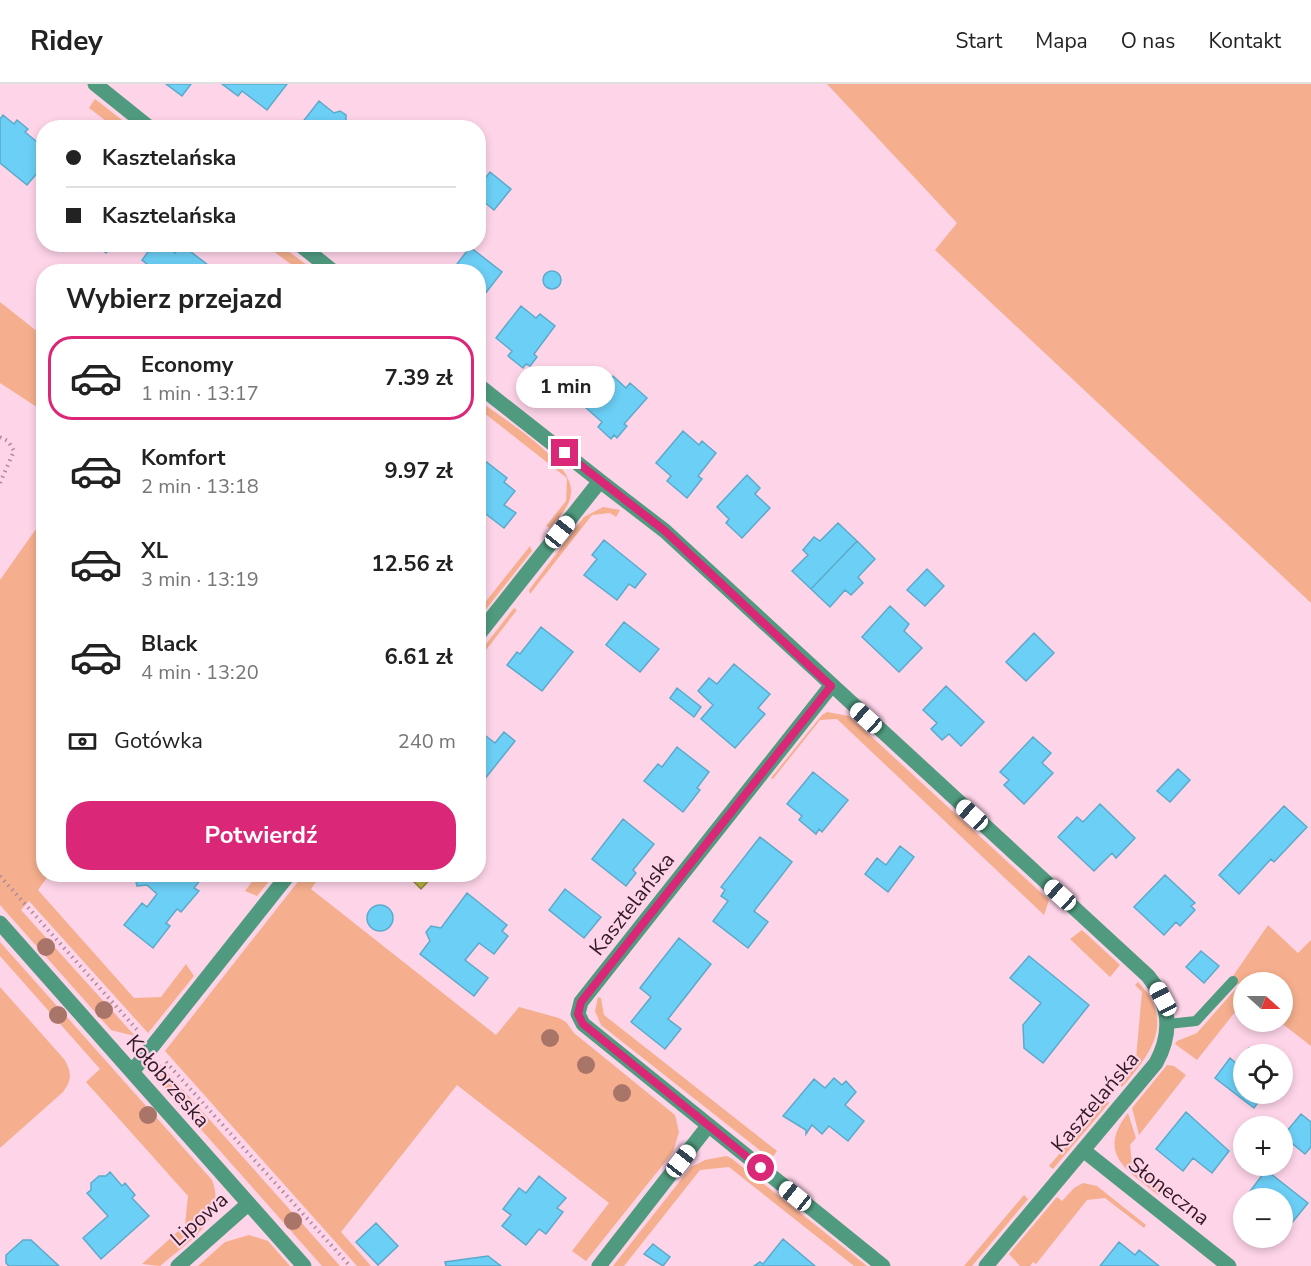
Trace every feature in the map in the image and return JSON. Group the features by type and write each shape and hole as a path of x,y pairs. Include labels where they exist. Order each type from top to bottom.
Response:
{"street":[{"path":"95,84 140,120"},
{"path":"309,252 324,264"},
{"name":"Kasztelańska","path":"486,391 665,531 1148,976 1163,999 1168,1024 1163,1050 1156,1063 986,1266"},
{"path":"486,624 600,481"},
{"name":"Kasztelańska","path":"831,686 581,1002 578,1014 583,1024 882,1266"},
{"path":"132,1072 283,882"},
{"name":"Kołobrzeska","path":"0,923 304,1266"},
{"path":"599,1266 708,1126"},
{"name":"Słoneczna","path":"1083,1150 1229,1266"},
{"name":"Lipowa","path":"178,1266 248,1204"}],"lane":[{"path":"1168,1024 1196,1021 1233,981"}],"path":[{"path":"0,437 8,441 14,451 0,483"},
{"path":"0,876 350,1266"}],"shaded area":[{"path":"827,84 1311,84 1311,603 935,250 957,223"},
{"path":"95,99 122,120 105,120 89,108"},
{"path":"274,252 289,252 306,264 291,264"},
{"path":"0,302 36,330 36,406 0,383"},
{"path":"486,406 550,455 562,468 569,481 571,493 568,503 550,528 546,526 566,501 567,478 486,414"},
{"path":"603,507 620,510 616,517 610,513 592,515 530,594 529,590 584,517"},
{"path":"36,529 36,882 44,882 38,890 134,998 161,997 186,964 194,976 148,1033 29,901 21,910 135,1036 111,1030 0,905 0,580"},
{"path":"530,546 532,551 486,609 486,601"},
{"path":"514,608 517,610 486,650 486,644"},
{"path":"827,712 849,716 1049,900 1044,915 837,719 820,720 773,779 771,778 822,715"},
{"path":"252,882 268,882 257,896 245,891"},
{"path":"298,882 316,882 311,889 496,1035 519,1007 566,1022 574,1033 675,1115 679,1132 673,1152 586,1261 572,1251 609,1203 457,1085 341,1232 371,1266 357,1266 165,1051"},
{"path":"414,882 428,882 421,889"},
{"path":"1268,925 1298,953 1311,940 1311,1046 1293,1032 1293,972 1236,972"},
{"path":"1082,930 1120,965 1110,977 1070,939"},
{"path":"0,942 212,1180 215,1194 214,1207 209,1219 192,1239 160,1266 142,1264 185,1225 188,1196 86,1082 100,1069 0,956"},
{"path":"1138,982 1156,1010 1157,1024 1150,1050 1122,1087 1119,1084 1136,1058 1142,992 1135,985"},
{"path":"0,987 64,1059 70,1076 63,1092 0,1148"},
{"path":"1233,992 1233,1015 1197,1060 1175,1044 1197,1033"},
{"path":"598,997 601,998 604,1015 777,1151 771,1159 601,1025 595,1011"},
{"path":"160,1064 340,1266 322,1266 166,1090 159,1076"},
{"path":"1167,1065 1174,1066 1186,1075 1139,1135 1132,1108"},
{"path":"1105,1100 1109,1103 1053,1169 1049,1166"},
{"path":"1128,1113 1136,1138 1130,1145 1132,1163 1167,1190 1158,1195 1126,1169 1115,1150 1119,1127"},
{"path":"726,1156 867,1266 854,1266 729,1167 700,1170 624,1266 613,1266 691,1167 705,1160"},
{"path":"1083,1183 1097,1186 1146,1225 1144,1228 1105,1198 1087,1200 1036,1264 1033,1262 1030,1266 1020,1266 1009,1254 1057,1197 1062,1201 1074,1188"},
{"path":"1024,1195 1028,1199 972,1266 964,1266"},
{"path":"249,1235 268,1241 290,1266 198,1266 225,1242"}],"building":[{"path":"166,84 191,84 182,96"},
{"path":"222,84 287,84 267,110 242,91 238,96"},
{"path":"319,101 334,113 340,111 346,115 346,120 304,120"},
{"path":"3,115 14,124 17,120 28,129 25,132 36,141 36,174 27,185 0,163 0,119"},
{"path":"490,172 511,189 494,210 486,204 486,177"},
{"path":"148,252 191,252 207,264 147,264 142,260"},
{"path":"466,252 476,252 502,272 486,293 486,264 457,264"},
{"path":"548,271 556,271 561,276 559,287 548,289 543,284 543,276"},
{"path":"521,306 536,318 540,314 555,326 534,354 537,357 530,366 526,364 523,368 508,356 512,351 496,338"},
{"path":"613,376 626,388 630,383 647,398 624,424 627,426 617,438 614,435 611,439 598,427 602,422 585,407"},
{"path":"683,431 699,445 702,441 716,453 698,476 702,479 687,498 667,481 671,476 656,463"},
{"path":"486,462 507,478 504,482 515,491 504,505 516,513 504,528 486,514"},
{"path":"747,475 760,488 755,494 770,508 742,538 726,523 729,519 717,507"},
{"path":"838,523 857,541 811,589 792,571 808,555 803,550 814,537 820,541"},
{"path":"604,540 646,574 635,588 629,584 617,600 584,575 597,559 592,555"},
{"path":"857,541 875,559 858,577 863,583 851,595 845,590 830,607 811,589"},
{"path":"927,569 944,586 925,606 907,590"},
{"path":"890,606 909,624 904,631 922,648 899,672 862,637"},
{"path":"624,622 659,649 640,672 606,645"},
{"path":"541,627 573,652 542,691 507,665 517,652 520,654"},
{"path":"1034,633 1054,653 1026,681 1006,662"},
{"path":"734,664 770,694 758,708 765,714 735,748 701,719 713,705 698,691 709,678 717,684"},
{"path":"946,686 984,722 961,746 949,734 942,740 931,729 937,723 923,710"},
{"path":"677,688 701,707 694,717 670,698"},
{"path":"504,732 515,741 486,777 486,736 495,743"},
{"path":"1033,737 1051,753 1042,763 1053,773 1024,804 1004,785 1009,780 1000,772"},
{"path":"677,747 709,772 697,788 700,790 683,812 644,781 658,764 662,767"},
{"path":"1178,769 1190,780 1170,802 1157,791"},
{"path":"813,772 848,800 822,832 819,829 816,834 799,820 802,816 787,804"},
{"path":"1100,804 1135,838 1116,858 1112,853 1094,871 1058,837 1077,817 1083,822"},
{"path":"1284,806 1307,827 1274,862 1271,859 1239,894 1219,875"},
{"path":"623,819 654,844 633,870 636,873 626,886 592,859"},
{"path":"760,837 792,862 754,911 768,922 748,948 713,921 728,901 721,896 725,890 721,887"},
{"path":"900,846 914,857 888,892 865,874 877,858 886,865"},
{"path":"1165,875 1195,903 1191,906 1195,910 1180,926 1176,922 1164,935 1134,907"},
{"path":"136,882 199,882 194,888 199,891 181,912 177,909 166,923 170,926 153,948 124,925 142,903 147,907 157,894 147,885 137,886"},
{"path":"565,889 601,917 584,938 549,910"},
{"path":"467,893 507,925 502,931 508,936 494,954 479,943 465,960 488,978 474,996 420,954 430,941 426,932 431,926 441,928"},
{"path":"380,905 389,909 393,918 389,927 380,931 371,927 367,918 371,909"},
{"path":"679,938 711,964 668,1019 681,1029 665,1049 631,1022 651,997 640,988"},
{"path":"1201,951 1219,966 1204,983 1186,967"},
{"path":"1029,956 1089,1005 1043,1063 1024,1048 1023,1025 1041,1003 1010,978"},
{"path":"1230,1058 1233,1061 1233,1092 1215,1078"},
{"path":"834,1078 842,1085 846,1081 856,1092 845,1105 864,1121 848,1141 829,1126 822,1134 812,1125 806,1134 806,1130 783,1116 814,1079 825,1088"},
{"path":"1186,1112 1229,1151 1212,1173 1193,1158 1183,1171 1156,1149"},
{"path":"1301,1114 1311,1122 1311,1147 1305,1154 1293,1144 1293,1124"},
{"path":"110,1172 122,1186 125,1183 135,1195 132,1198 149,1216 101,1259 83,1238 108,1216 87,1193 91,1190 91,1183 99,1176 106,1176"},
{"path":"539,1176 566,1198 557,1208 563,1212 546,1234 539,1229 526,1245 502,1226 511,1215 503,1209 519,1188 526,1193"},
{"path":"1262,1176 1274,1176 1289,1188 1252,1188"},
{"path":"1293,1191 1308,1203 1293,1221"},
{"path":"376,1223 398,1246 378,1265 356,1242"},
{"path":"783,1239 815,1266 754,1266 760,1262 763,1264"},
{"path":"23,1240 31,1240 59,1266 9,1266 6,1263 6,1255"},
{"path":"1119,1242 1135,1255 1139,1250 1159,1266 1100,1266"},
{"path":"653,1244 670,1257 663,1266 644,1254"},
{"path":"488,1256 501,1266 446,1266 445,1262"}],"route":[{"path":"565,453 665,531 831,686 581,1002 578,1014 583,1024 761,1168"}]}
